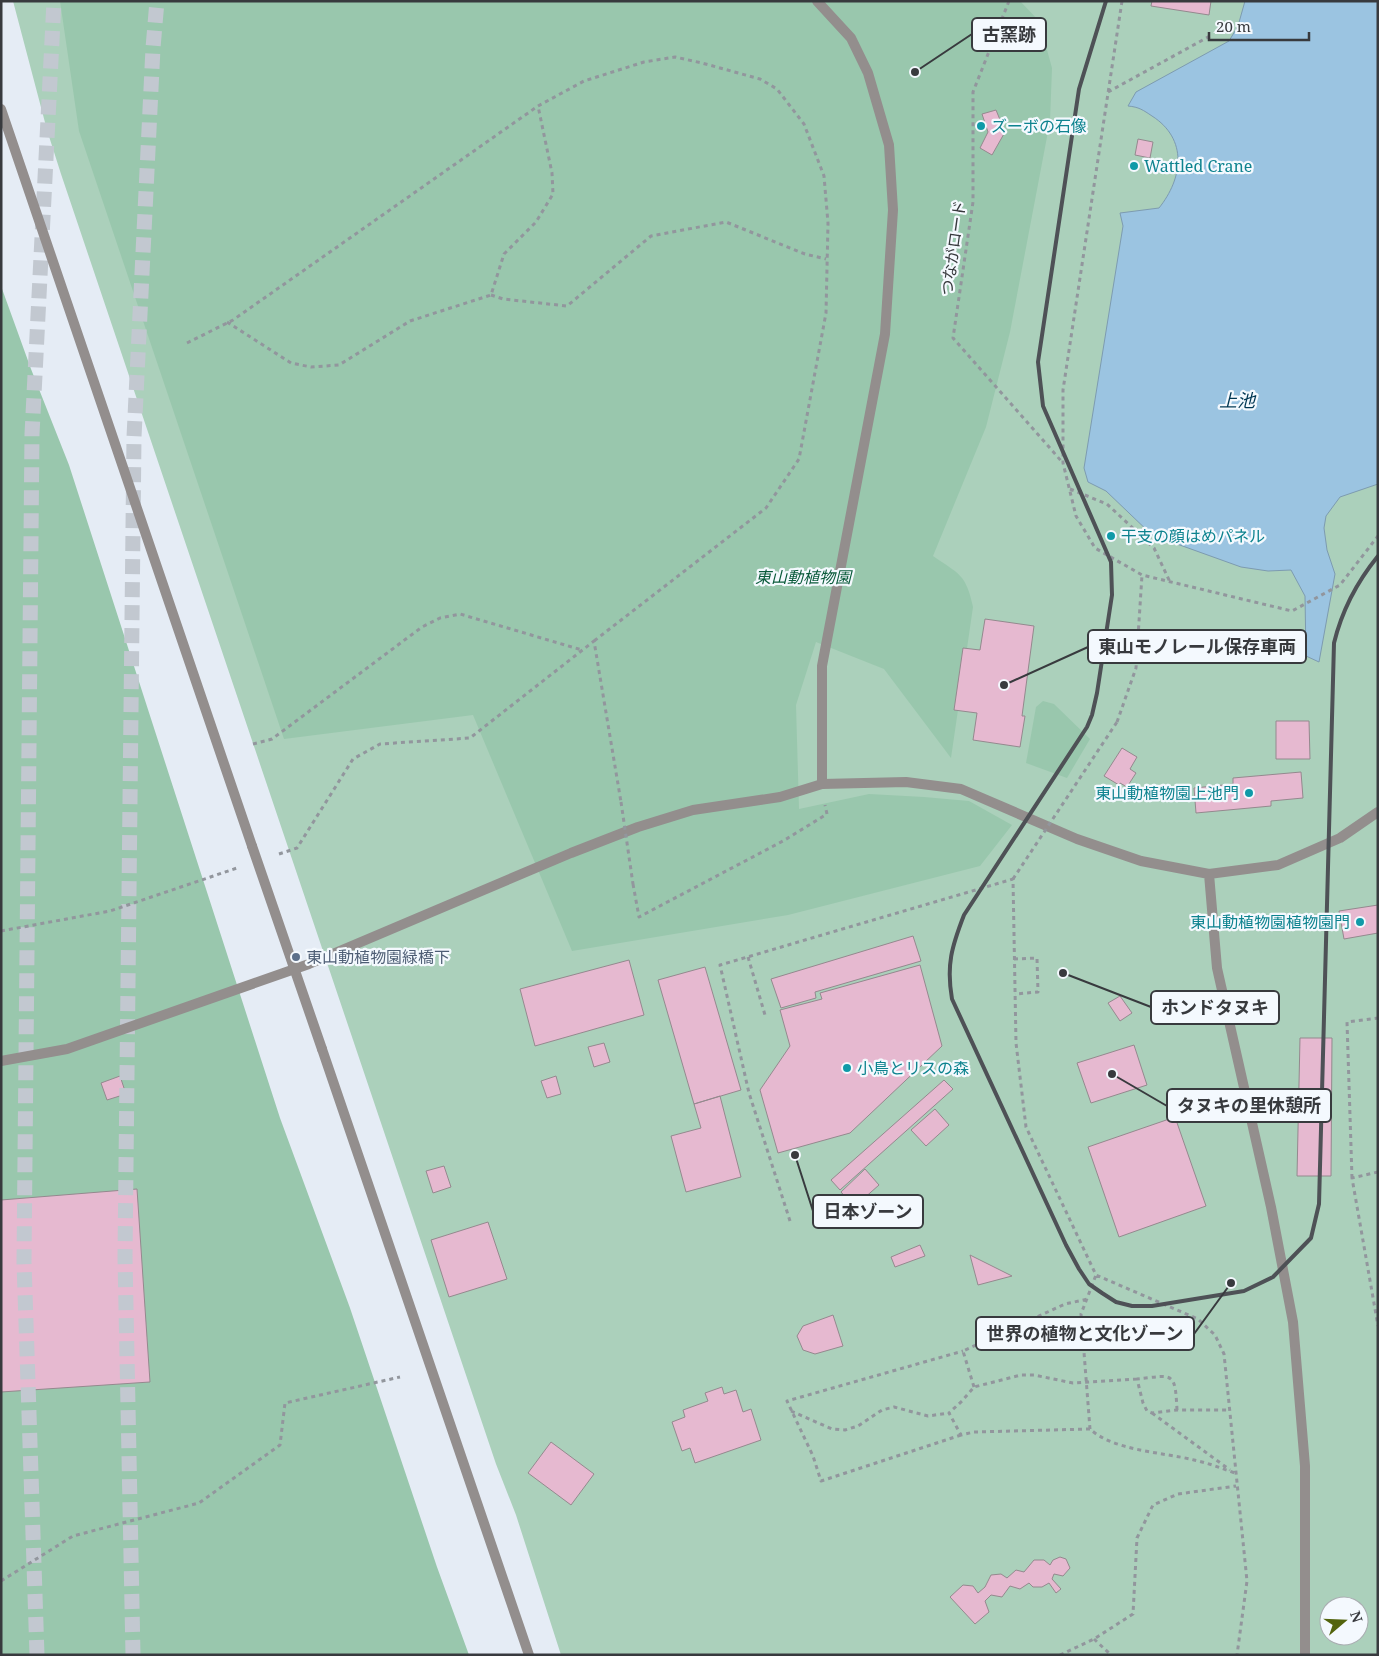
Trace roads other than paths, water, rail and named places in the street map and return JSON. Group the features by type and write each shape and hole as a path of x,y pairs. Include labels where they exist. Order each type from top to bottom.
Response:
{"street":[{"path":"817,1 851,38 868,73 889,145 893,210 886,334 822,666 822,784"},
{"path":"1,109 529,1655"},
{"path":"1,1061 67,1049 308,964 570,853 638,827 693,810 780,797 822,784 906,782 961,789 1077,839 1132,858 1209,874 1278,865 1340,838 1378,812"},
{"path":"1209,874 1217,968 1271,1207 1293,1322 1305,1466 1306,1655"}],"water":[{"name":"上池","path":"1245,1 1378,1 1378,484 1340,497 1326,516 1324,528 1327,550 1335,574 1319,662 1306,656 1305,596 1291,570 1268,571 1241,567 1152,535 1106,491 1088,482 1084,468 1123,226 1120,213 1159,208 1173,184 1177,172 1178,159 1176,147 1172,136 1164,125 1141,109 1128,106 1136,92 1229,41 1238,26"}],"tunnel":[{"path":"37,1655 24,1262 32,434 54,1"},
{"path":"133,1655 125,1257 134,437 153,48 157,1"}],"railway":[{"path":"1106,1 1079,89 1038,362 1043,406 1111,562 1112,595 1097,693 1087,727 964,915 951,956 950,987 952,999 1066,1245 1089,1284 1116,1302 1132,1306 1152,1306 1244,1291 1273,1277 1311,1238 1319,1204 1334,643 1341,619 1351,597 1363,576 1378,556"}],"place":[{"name":"古窯跡","path":"915,72"},
{"name":"ズーボの石像","path":"981,126"},
{"name":"Wattled Crane","path":"1134,166"},
{"name":"干支の顔はめパネル","path":"1111,536"},
{"name":"東山モノレール保存車両","path":"1004,685"},
{"name":"東山動植物園上池門","path":"1249,793"},
{"name":"東山動植物園植物園門","path":"1360,922"},
{"name":"東山動植物園緑橋下","path":"296,957"},
{"name":"ホンドタヌキ","path":"1063,973"},
{"name":"小鳥とリスの森","path":"847,1068"},
{"name":"タヌキの里休憩所","path":"1112,1074"},
{"name":"日本ゾーン","path":"795,1155"},
{"name":"世界の植物と文化ゾーン","path":"1231,1283"}],"park label":[{"name":"東山動植物園","path":"803,577"}]}
